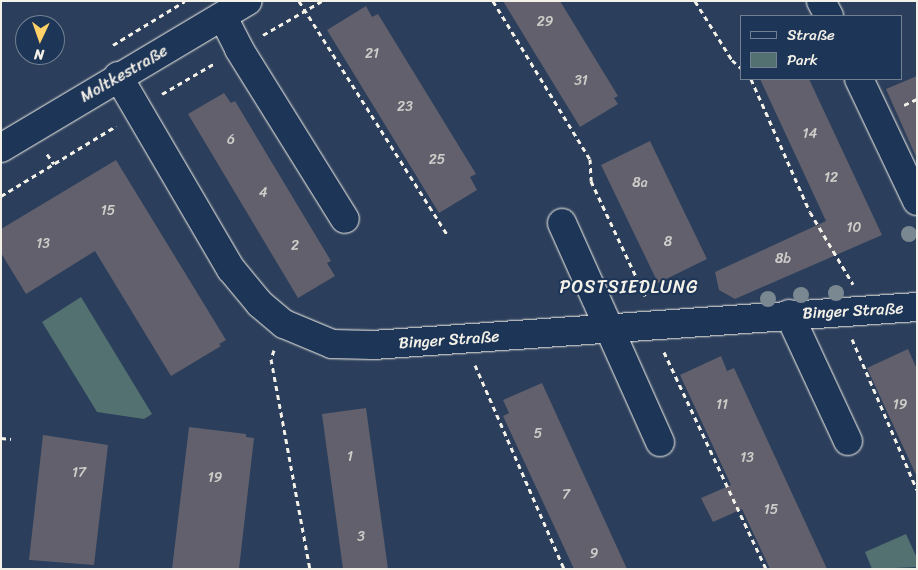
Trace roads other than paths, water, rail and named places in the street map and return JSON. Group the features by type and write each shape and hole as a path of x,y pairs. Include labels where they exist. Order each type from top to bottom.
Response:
{"street":[{"name":"Moltkestraße","path":"1,148 118,76 248,1"},
{"path":"821,1 828,15"},
{"path":"223,17 239,49 345,219"},
{"name":"Binger Straße","path":"118,76 231,269 260,304 284,324 332,344 373,345 789,314 917,307"},
{"path":"859,80 917,201"},
{"path":"562,223 660,442"},
{"path":"789,314 848,441"}],"district":[{"name":"POSTSIEDLUNG","path":"629,287"}]}
